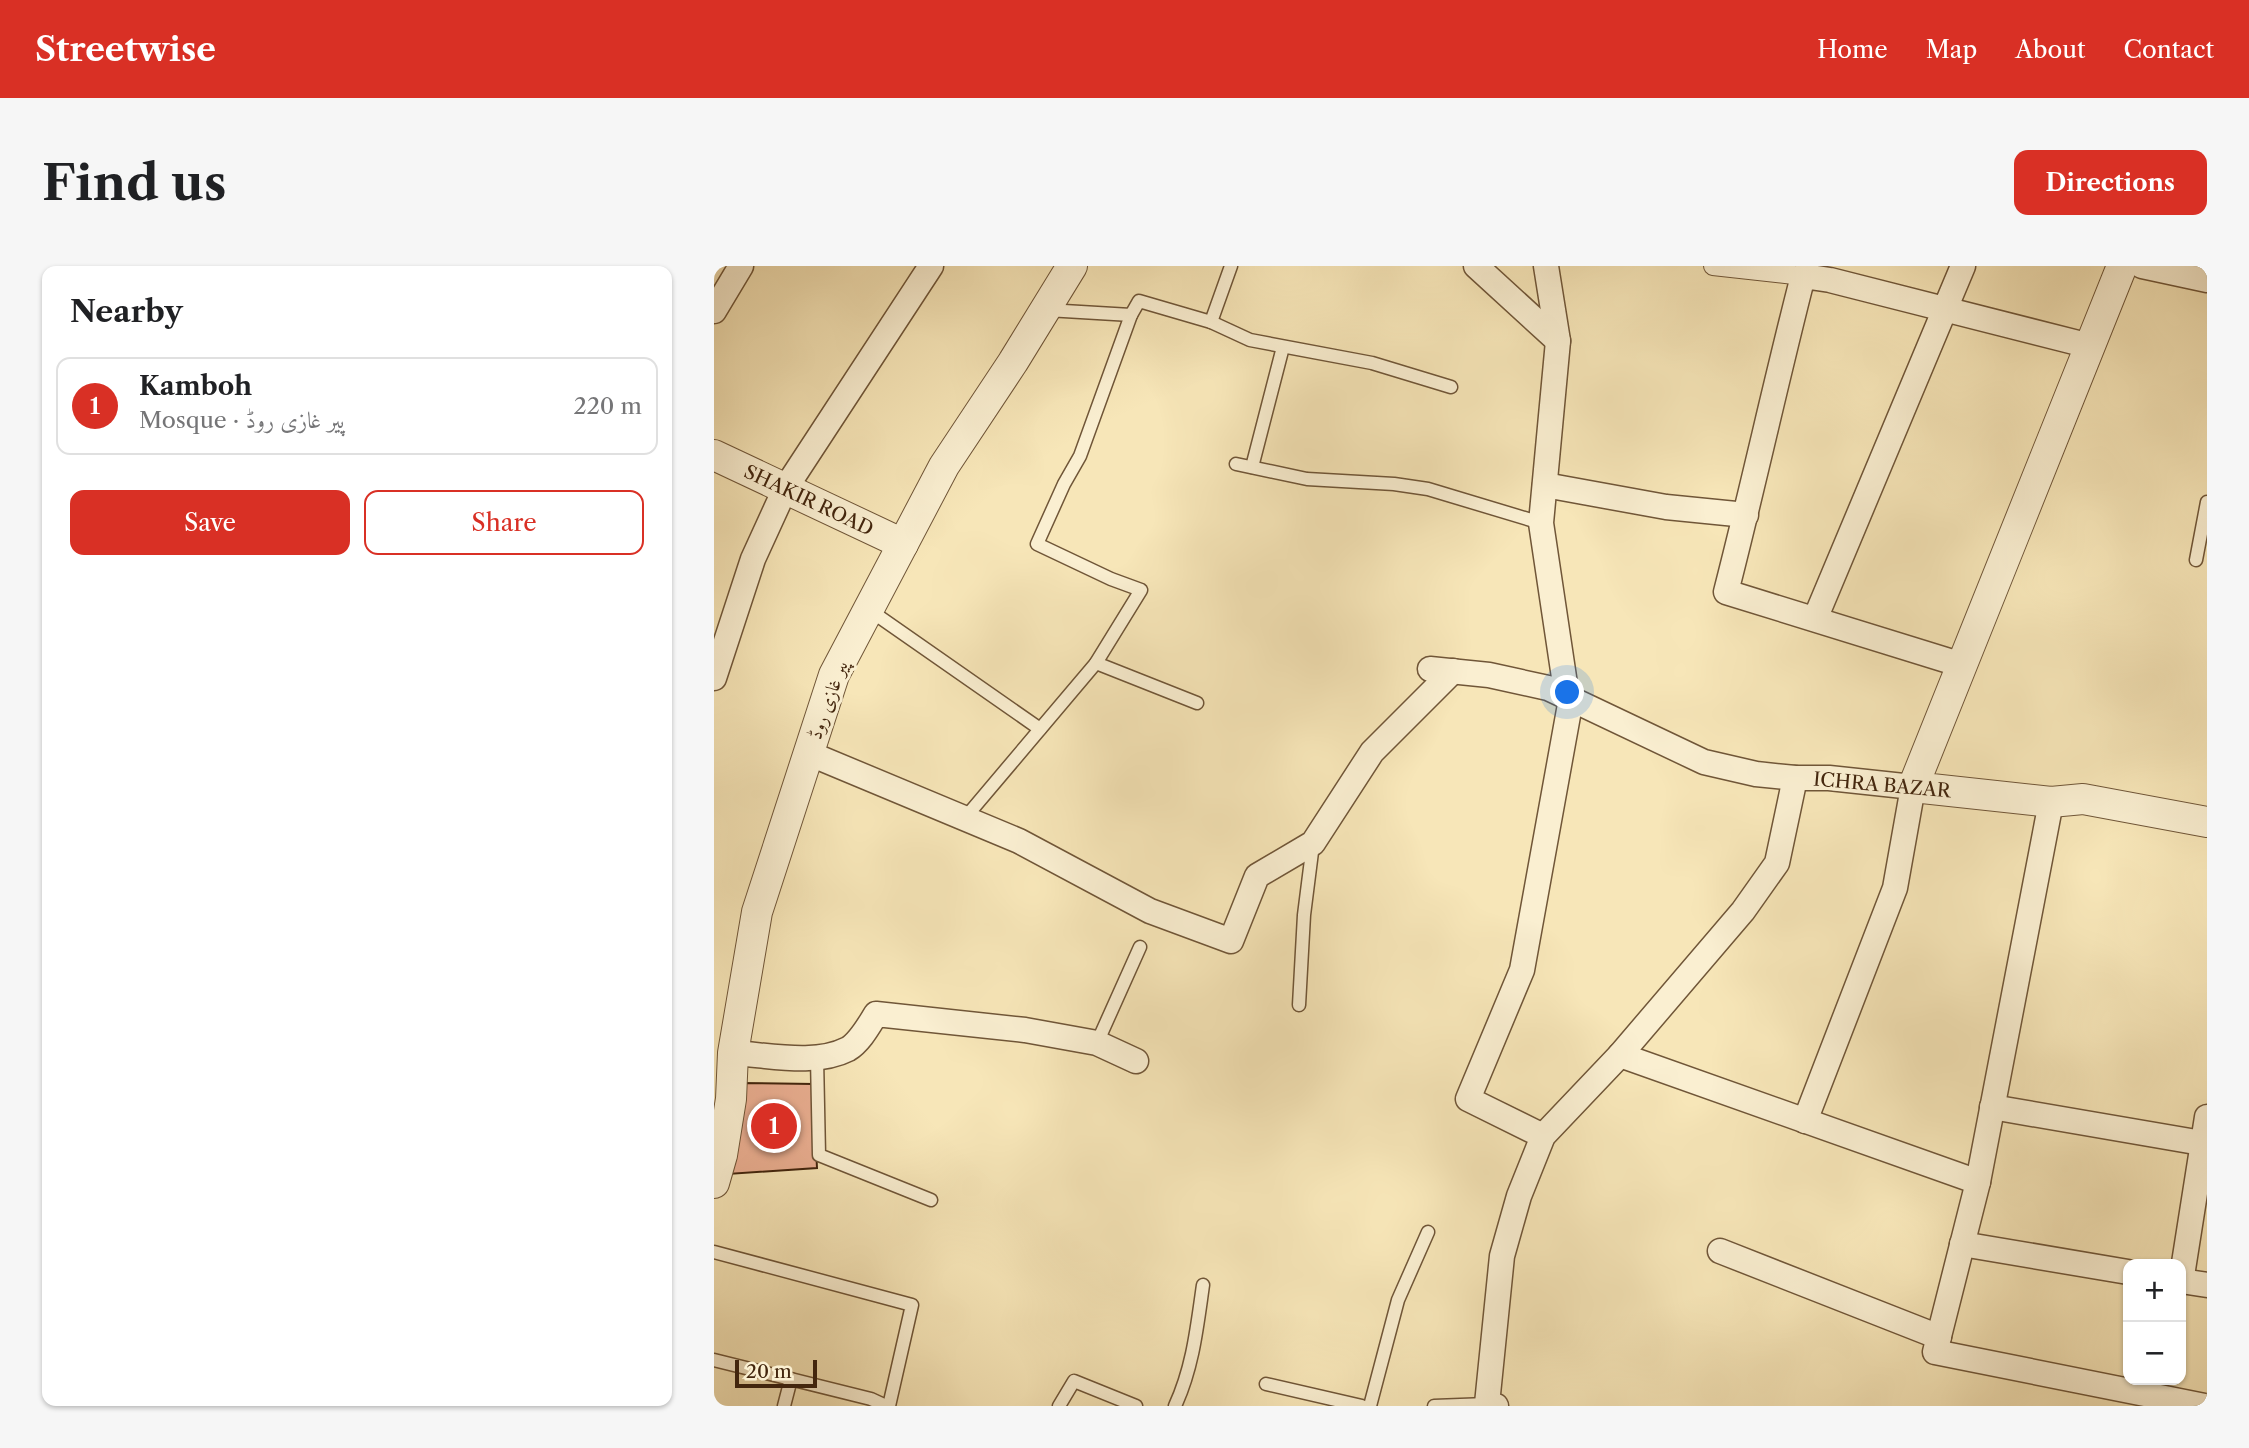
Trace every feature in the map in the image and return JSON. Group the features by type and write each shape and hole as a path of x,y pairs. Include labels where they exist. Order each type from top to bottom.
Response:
{"street":[{"path":"714,311 741,266"},
{"path":"714,678 752,559 785,489 931,266"},
{"name":"پیر غازی روڈ","path":"714,1183 722,1155 731,1099 724,1050 757,912 834,675 944,466 1072,266"},
{"path":"1476,266 1558,341"},
{"path":"1543,1136 1468,1099 1522,970 1571,699 1566,684 1541,523 1558,341 1546,266"},
{"path":"1713,266 1830,280 2090,346"},
{"path":"1815,619 1963,266"},
{"path":"1805,1121 1895,888 1913,787 2122,266"},
{"path":"2142,266 2207,280"},
{"path":"1803,276 1726,592 1962,665"},
{"name":"SHAKIR ROAD","path":"714,455 903,544"},
{"path":"1545,485 1665,508 1746,515"},
{"name":"ICHRA BAZAR","path":"1313,843 1372,752 1441,670 1489,675 1548,688 1704,762 1756,774 1829,778 2051,802 2083,799 2207,822"},
{"path":"808,753 1019,841 1150,911 1231,941 1257,876 1313,843"},
{"path":"1492,1405 1502,1256 1519,1196 1543,1136 1620,1055 1743,911 1777,863 1795,778"},
{"path":"2051,802 1978,1182 1935,1352 2160,1389 2205,1406"},
{"path":"724,1050 817,1058 850,1048 866,1031 876,1014 1025,1030 1097,1043 1136,1061"},
{"path":"1620,1055 1978,1182"},
{"path":"1992,1107 2205,1143"},
{"path":"2185,1259 2207,1117"},
{"path":"1962,1244 2123,1271"},
{"path":"1720,1251 1939,1336"},
{"path":"2186,1282 2207,1285"}],"lane":[{"path":"1211,322 1231,266"},
{"path":"965,818 1096,663 1142,590 1037,544 1080,456 1130,315 1139,301 1211,322 1250,340 1372,363 1451,387"},
{"path":"1045,310 1130,315"},
{"path":"1252,467 1283,347"},
{"path":"1236,464 1307,479 1394,484 1428,489 1541,523"},
{"path":"2196,560 2207,502"},
{"path":"868,609 1040,729"},
{"path":"1096,663 1197,703"},
{"path":"1298,1005 1304,915 1313,843"},
{"path":"1097,1043 1140,947"},
{"path":"817,1058 819,1155 931,1200"},
{"path":"1370,1406 1398,1300 1427,1231"},
{"path":"714,1252 912,1305 887,1406 871,1399 714,1360"},
{"path":"1175,1406 1188,1371 1203,1285"},
{"path":"784,1406 791,1379"},
{"path":"1059,1406 1074,1381 1136,1406"},
{"path":"1266,1384 1362,1406"},
{"path":"1434,1406 1492,1405"}],"building":[{"path":"738,1083 813,1084 817,1168 728,1174"}],"place":[{"name":"Kamboh","path":"774,1126"}]}
